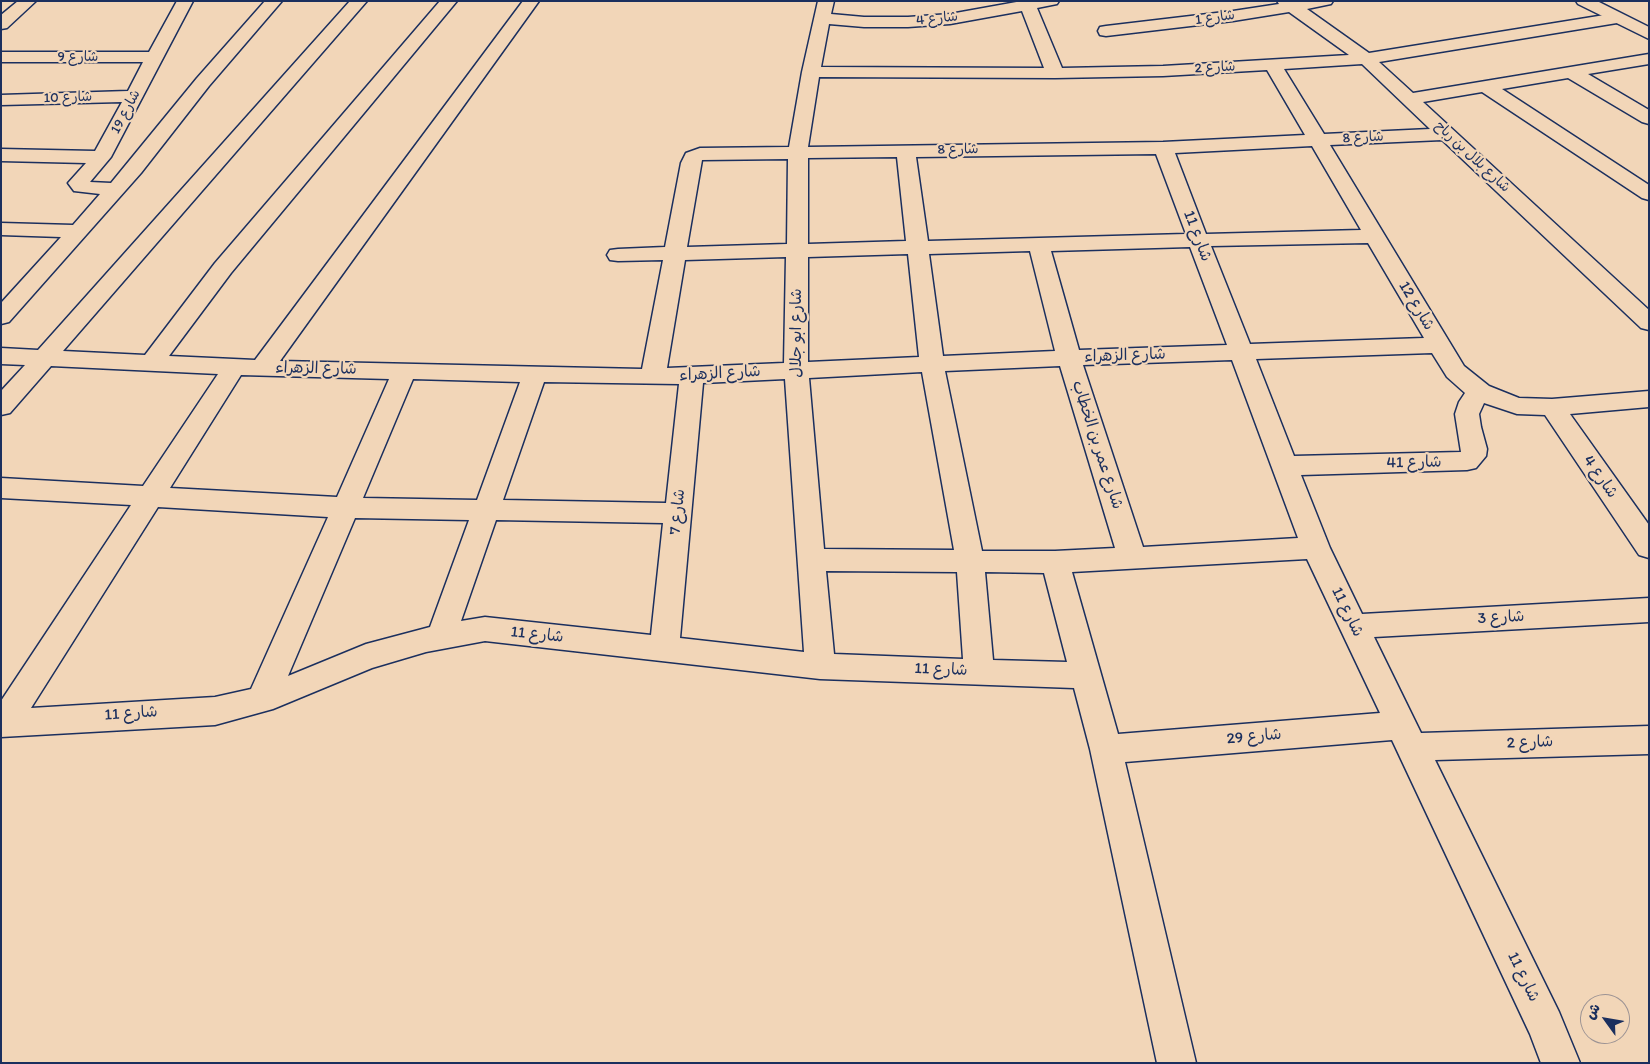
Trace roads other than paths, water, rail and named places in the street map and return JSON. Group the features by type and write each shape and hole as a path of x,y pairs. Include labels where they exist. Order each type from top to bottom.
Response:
{"street":[{"path":"1,24 28,1"},
{"name":"شارع 19","path":"116,190 80,187 78,183 102,158 186,1"},
{"path":"1,317 116,190 203,82 274,1"},
{"path":"1,407 359,1"},
{"path":"151,363 223,268 449,1"},
{"path":"262,368 531,1"},
{"name":"شارع 4","path":"824,10 864,22 908,22 950,19 1050,1"},
{"name":"شارع 1","path":"1106,32 1289,4 1325,1"},
{"path":"1584,1 1649,34"},
{"name":"شارع بلال بن رباح","path":"1289,4 1366,59 1649,323"},
{"path":"1028,5 1055,73"},
{"name":"شارع ابو جلال","path":"820,666 796,370 798,152 811,72 824,10"},
{"name":"شارع 2","path":"811,72 1055,73 1163,71 1366,59 1617,18"},
{"name":"شارع 9","path":"1,57 155,57"},
{"path":"1410,98 1649,59"},
{"name":"شارع 12","path":"1273,65 1455,371 1480,392 1517,406 1552,407 1649,400"},
{"path":"1571,72 1648,117"},
{"path":"1484,86 1649,194"},
{"name":"شارع 10","path":"1,100 134,96"},
{"name":"شارع 8","path":"653,377 693,158 700,154 1163,148 1448,134"},
{"name":"شارع 11","path":"1163,148 1316,548 1541,1016 1561,1063"},
{"path":"906,151 932,364 970,562 979,672"},
{"path":"1,155 102,158"},
{"path":"1,228 79,231"},
{"path":"618,256 1375,236"},
{"name":"شارع عمر بن الخطاب","path":"1039,245 1070,358 1132,558"},
{"name":"شارع الزهراء","path":"1,356 262,368 653,377 1070,358 1439,345"},
{"path":"3,722 235,366"},
{"path":"262,700 406,371"},
{"path":"441,637 535,374"},
{"name":"شارع 7","path":"664,649 692,375"},
{"name":"شارع 41","path":"1284,466 1467,461 1473,456 1474,449 1468,428 1467,414 1471,402 1480,392"},
{"name":"شارع 4","path":"1552,407 1649,547"},
{"path":"1,488 346,508 678,512"},
{"path":"811,560 1054,562 1316,548"},
{"path":"1054,562 1106,749 1177,1063"},
{"name":"شارع 3","path":"1353,626 1649,610"},
{"name":"شارع 11","path":"3,722 215,711 262,700 366,657 441,637 485,629 820,666 1086,676"},
{"name":"شارع 2","path":"1407,736 1649,740"},
{"name":"شارع 29","path":"1106,749 1407,736"}]}
